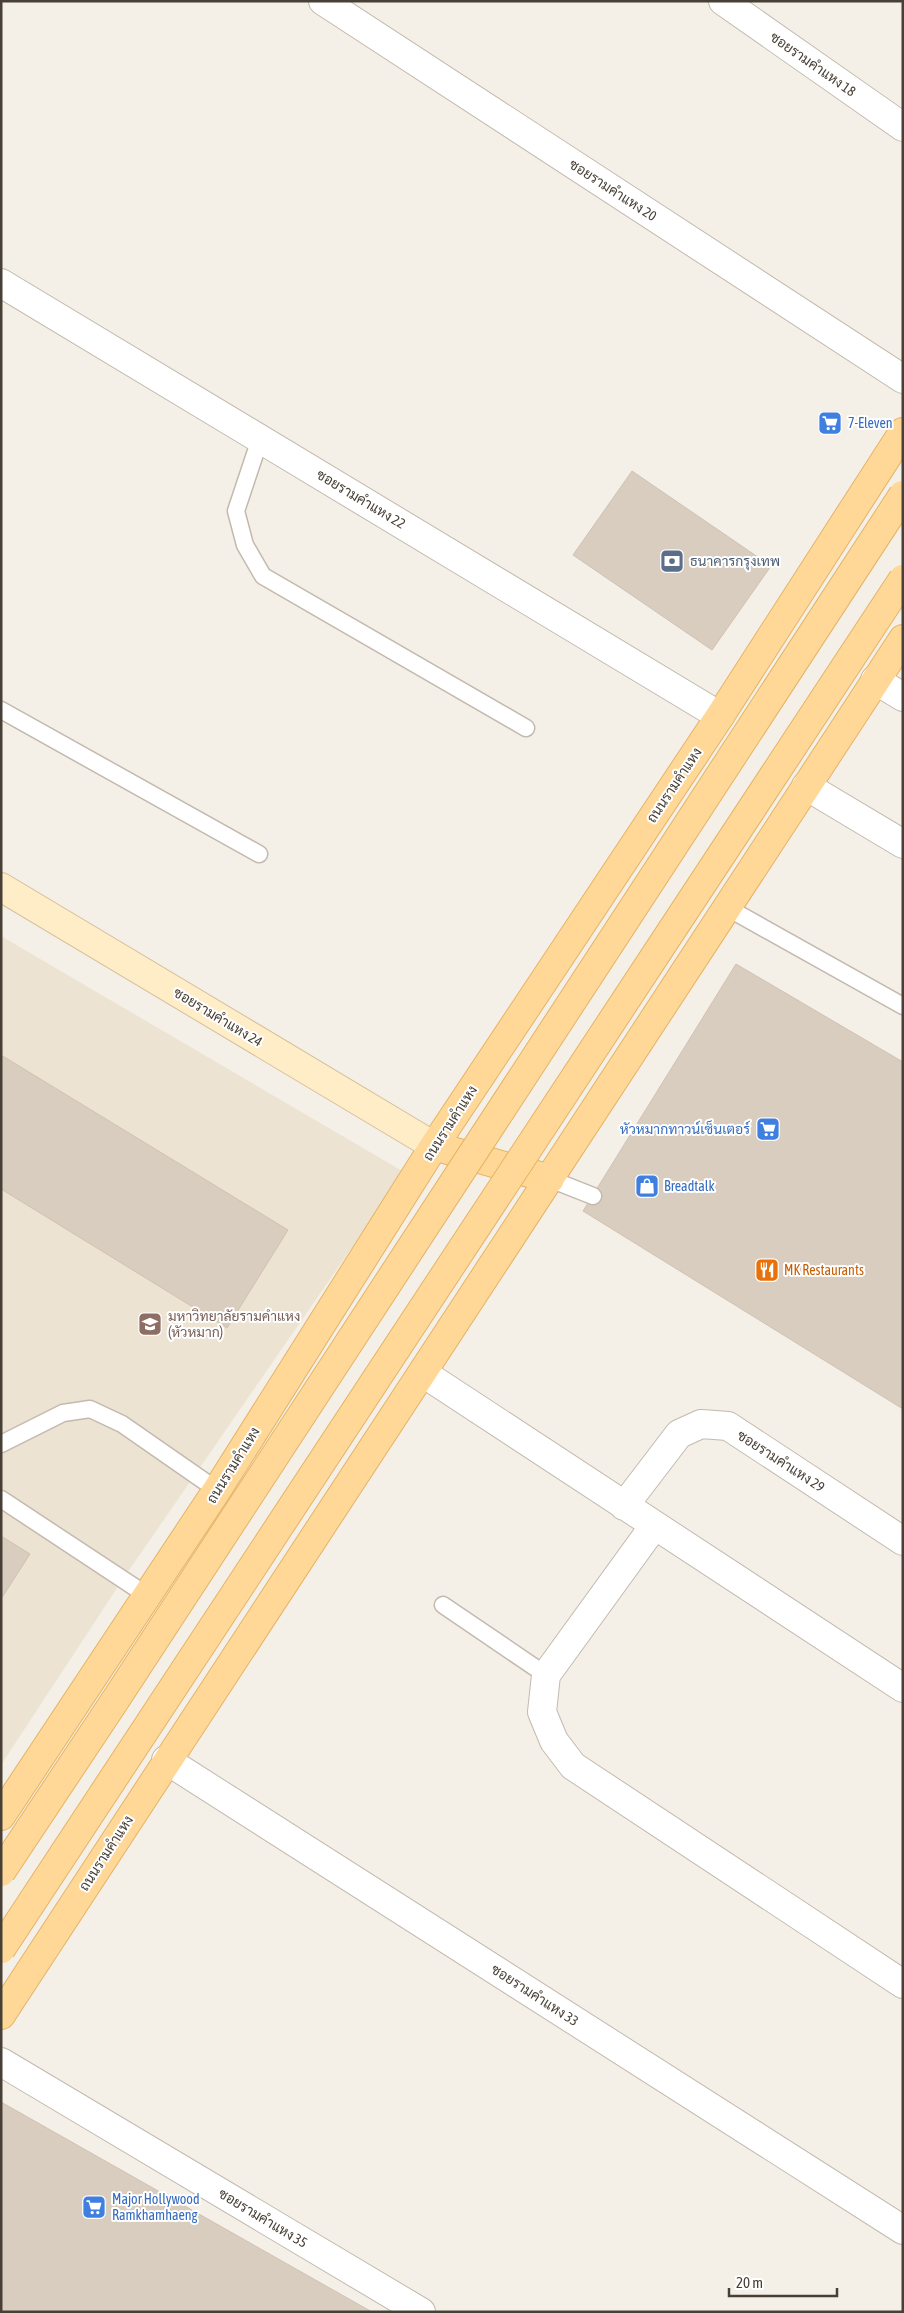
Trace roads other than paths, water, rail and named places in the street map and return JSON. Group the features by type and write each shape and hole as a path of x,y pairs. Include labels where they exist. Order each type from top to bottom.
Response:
{"main road":[{"name":"ถนนรามคำแหง","path":"1,1816 217,1490 434,1146 720,716 903,432"},
{"path":"868,486 903,507"},
{"path":"1,1872 140,1663 903,495"},
{"path":"1,1949 903,579"},
{"name":"ถนนรามคำแหง","path":"1,2015 166,1760 423,1373 903,639"},
{"name":"ซอยรามคำแหง 24","path":"1,887 434,1146"},
{"path":"434,1146 550,1179"}],"street":[{"name":"ซอยรามคำแหง 20","path":"323,1 903,379"},
{"name":"ซอยรามคำแหง 18","path":"723,1 903,127"},
{"name":"ซอยรามคำแหง 22","path":"1,283 720,716"},
{"path":"875,680 903,696"},
{"path":"806,786 903,844"},
{"path":"423,1373 903,1688"},
{"name":"ซอยรามคำแหง 29","path":"624,1506 679,1434 701,1424 728,1426 903,1541"},
{"path":"654,1526 546,1675 542,1712 554,1741 573,1766 903,1984"},
{"name":"ซอยรามคำแหง 33","path":"166,1760 903,2230"},
{"name":"ซอยรามคำแหง 35","path":"1,2062 421,2312"}],"lane":[{"path":"260,439 236,511 245,545 263,576 526,728"},
{"path":"1,710 259,854"},
{"path":"726,907 903,1006"},
{"path":"550,1179 593,1196"},
{"path":"1,1444 63,1413 90,1409 122,1424 217,1490"},
{"path":"1,1499 148,1596"},
{"path":"443,1605 546,1675"}],"place":[{"name":"7-Eleven","path":"830,423"},
{"name":"ธนาคารกรุงเทพ","path":"672,561"},
{"name":"หัวหมากทาวน์เซ็นเตอร์","path":"768,1129"},
{"name":"Breadtalk","path":"647,1186"},
{"name":"MK Restaurants","path":"767,1270"},
{"name":"มหาวิทยาลัยรามคำแหง (หัวหมาก)","path":"150,1324"},
{"name":"Major Hollywood Ramkhamhaeng","path":"94,2207"}]}
